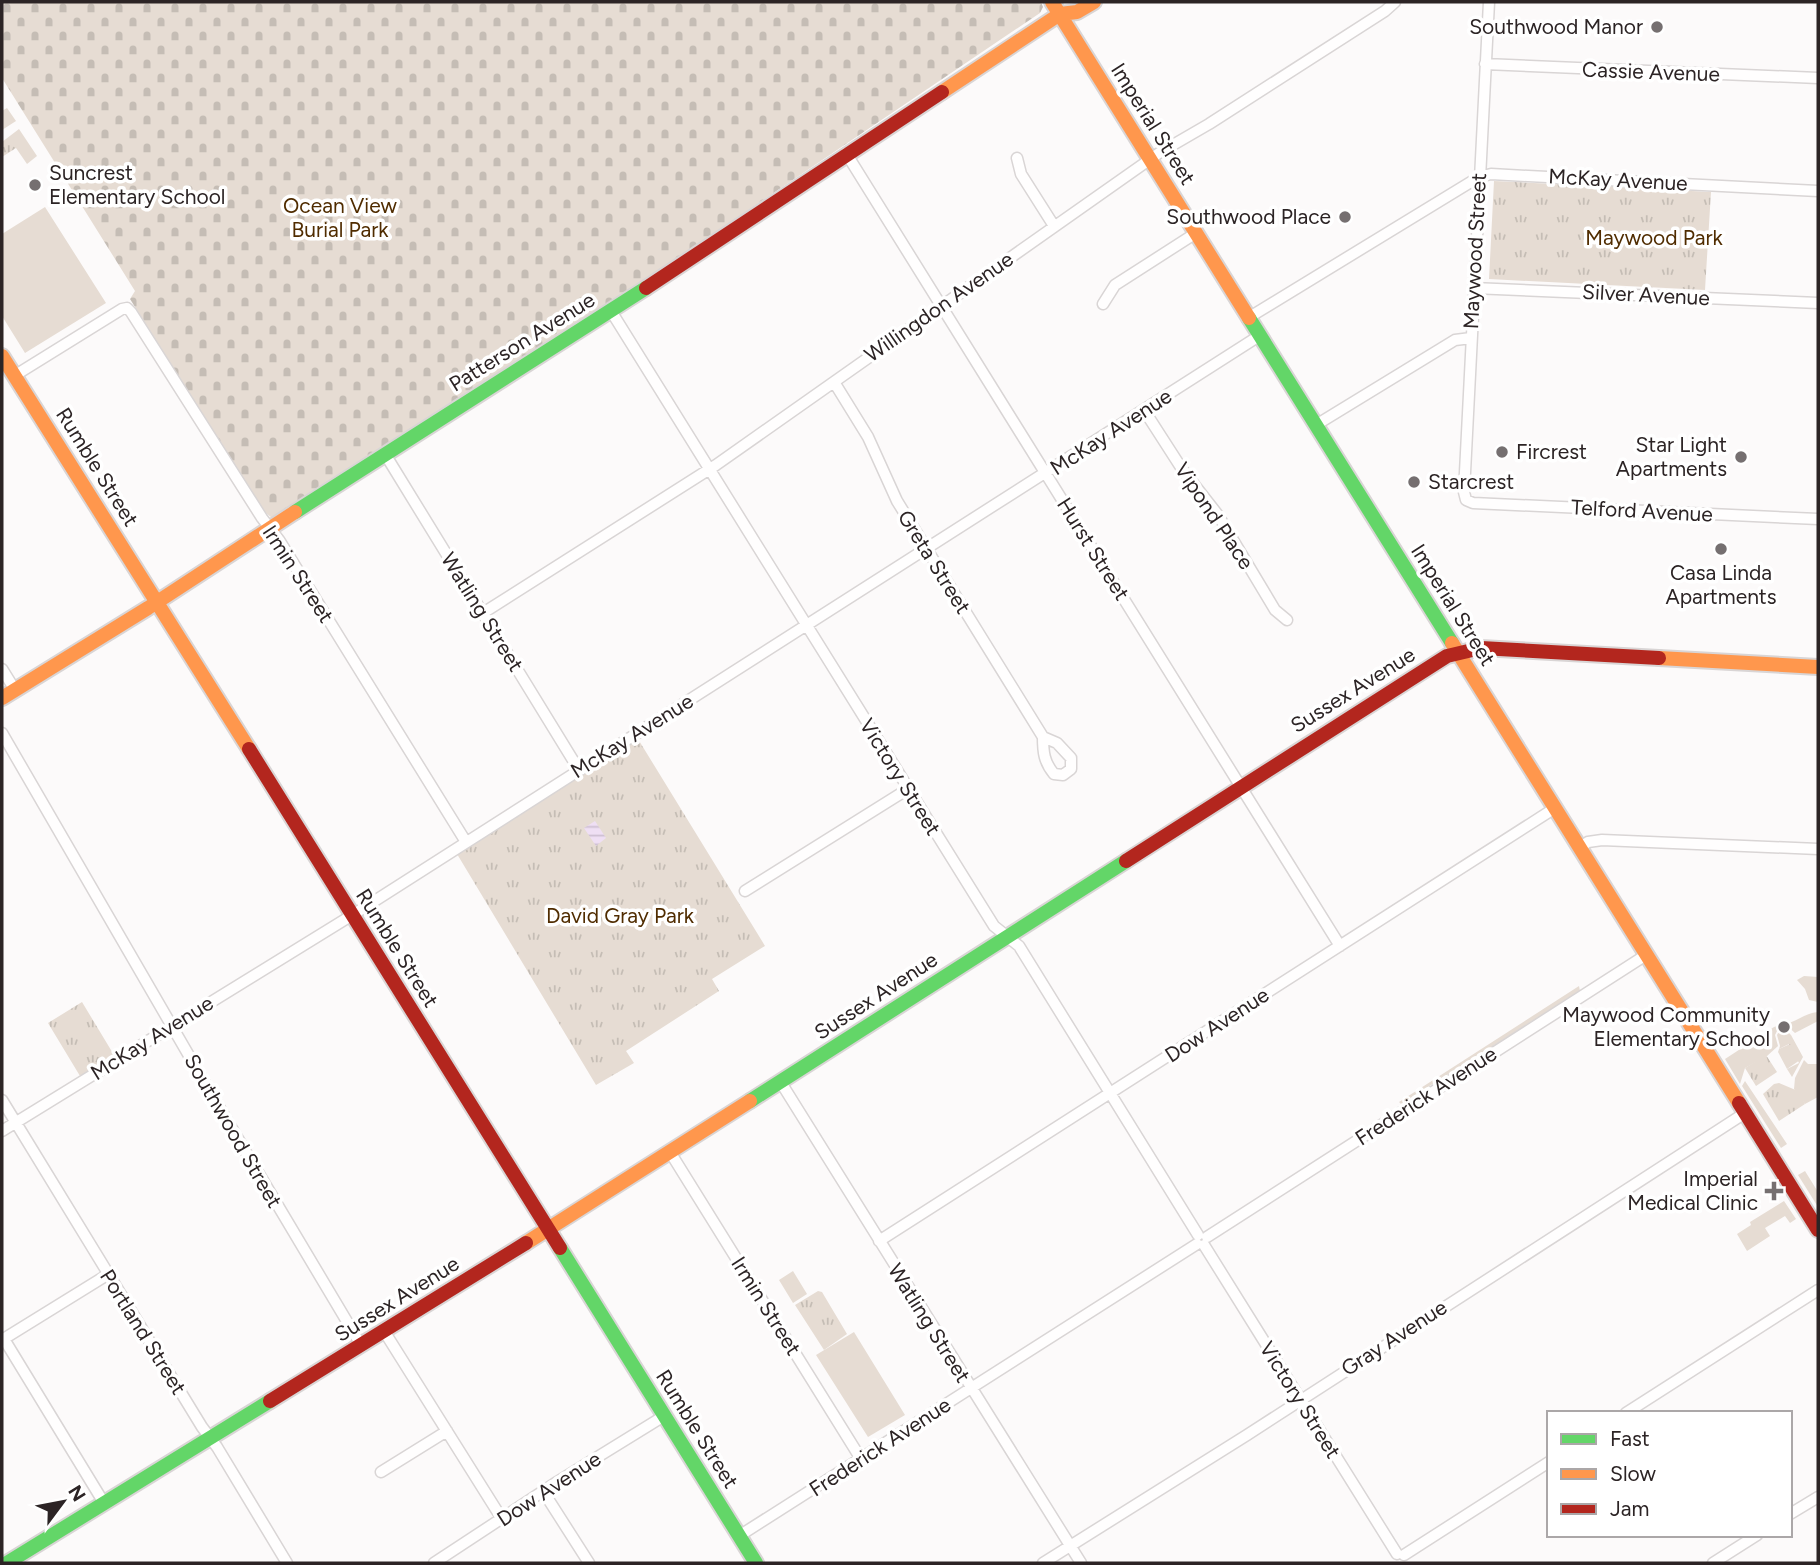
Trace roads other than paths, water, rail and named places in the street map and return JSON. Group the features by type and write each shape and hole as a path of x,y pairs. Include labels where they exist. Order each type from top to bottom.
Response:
{"street":[{"path":"1056,8 1069,2"},
{"path":"1056,8 1077,12 1094,2"},
{"name":"Willingdon Avenue","path":"483,613 708,470 1150,159 1385,11 1395,2"},
{"name":"Maywood Street","path":"1466,500 1464,492 1473,288 1489,2"},
{"name":"Patterson Avenue","path":"2,698 158,603 270,528 611,311 1056,8"},
{"name":"Imperial Street","path":"1056,8 1818,1230"},
{"name":"Cassie Avenue","path":"1485,64 1818,78"},
{"name":"Hurst Street","path":"846,153 1340,946"},
{"path":"1017,158 1021,174 1054,226"},
{"name":"McKay Avenue","path":"1248,318 1479,177 1503,175 1818,191"},
{"path":"1103,304 1115,285 1196,233"},
{"name":"Silver Avenue","path":"1473,288 1818,303"},
{"name":"Irmin Street","path":"14,376 127,307 270,528 466,842"},
{"name":"Victory Street","path":"611,311 994,926 1019,946 1399,1559"},
{"name":"McKay Avenue","path":"2,1131 352,915 1259,336"},
{"path":"1316,425 1455,340 1471,338"},
{"name":"Rumble Street","path":"2,356 756,1563"},
{"name":"Greta Street","path":"834,382 864,430 891,490 926,550 1043,737"},
{"name":"Vipond Place","path":"1144,410 1175,459 1218,515 1275,610 1287,620"},
{"name":"Watling Street","path":"385,454 579,770"},
{"name":"Telford Avenue","path":"1466,500 1473,503 1508,505 1818,519"},
{"name":"Sussex Avenue","path":"7,1563 548,1230 1447,656 1481,648 1818,667"},
{"path":"2,669 15,690"},
{"name":"Southwood Street","path":"2,733 361,1345"},
{"path":"745,891 908,789"},
{"name":"Dow Avenue","path":"879,1241 1555,808"},
{"path":"1579,848 1588,842 1602,840 1818,849"},
{"name":"Frederick Avenue","path":"739,1536 1646,956"},
{"name":"Watling Street","path":"780,1082 1080,1563"},
{"name":"Portland Street","path":"2,1100 107,1275 287,1563"},
{"name":"Gray Avenue","path":"1043,1563 1745,1113"},
{"name":"Irmin Street","path":"670,1152 861,1459"},
{"path":"104,1503 3,1340 107,1275"},
{"path":"1629,1411 1818,1290"},
{"path":"384,1331 502,1519"},
{"name":"Dow Avenue","path":"434,1563 664,1416"},
{"path":"381,1472 447,1431"},
{"path":"1399,1559 1547,1463"},
{"path":"543,1491 589,1563"},
{"path":"1792,1513 1818,1497"},
{"path":"1713,1563 1754,1537"}],"place":[{"name":"Southwood Manor","path":"1657,27"},
{"name":"Suncrest Elementary School","path":"35,185"},
{"name":"Southwood Place","path":"1345,217"},
{"name":"Fircrest","path":"1502,452"},
{"name":"Star Light Apartments","path":"1741,457"},
{"name":"Starcrest","path":"1414,482"},
{"name":"Casa Linda Apartments","path":"1721,549"},
{"name":"Maywood Community Elementary School","path":"1784,1027"},
{"name":"Imperial Medical Clinic","path":"1774,1191"}],"park label":[{"name":"Ocean View Burial Park","path":"340,218"},
{"name":"Maywood Park","path":"1654,238"},
{"name":"David Gray Park","path":"620,916"}]}
